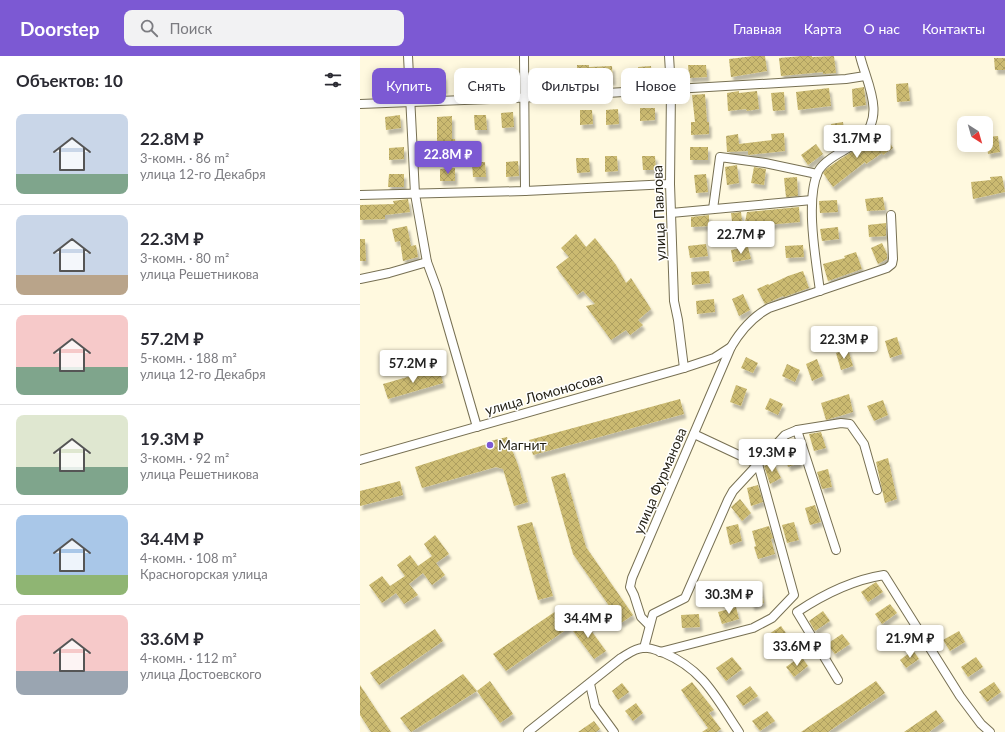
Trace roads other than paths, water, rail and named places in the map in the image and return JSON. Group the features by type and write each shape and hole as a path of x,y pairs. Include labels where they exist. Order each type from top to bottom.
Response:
{"street":[{"path":"408,56 409,68"},
{"path":"524,56 525,191"},
{"name":"улица Павлова","path":"669,56 669,68"},
{"path":"820,291 814,248 812,200 817,174 820,168 833,157 860,139 870,128 874,116 870,88 860,56"},
{"path":"690,87 846,79 865,76"},
{"path":"446,101 524,98 621,91"},
{"path":"360,104 372,104"},
{"path":"411,104 415,194 427,262 437,289 477,427"},
{"name":"улица Павлова","path":"670,104 670,184 674,302 678,320 684,368"},
{"path":"713,209 720,157 765,163 817,174"},
{"path":"360,195 525,191 670,184"},
{"path":"672,213 812,200"},
{"path":"731,347 737,336 749,322 758,314 769,308 887,268 892,264 891,215"},
{"path":"360,279 389,273 427,262"},
{"name":"улица Ломоносова","path":"360,460 684,368 714,358 731,347"},
{"name":"улица Фурманова","path":"649,625 641,617 630,587 632,578 731,347"},
{"path":"644,648 653,614 685,598 733,491 785,435 797,430 841,423 850,424 864,444 878,490"},
{"path":"797,430 836,550"},
{"path":"660,652 753,628 772,618 794,595 758,464 694,434"},
{"path":"838,680 797,612 816,600 844,586 884,575 960,696 981,724 990,732"},
{"path":"528,732 621,658 635,650 644,648 675,658 696,672 706,682 739,732"},
{"path":"590,684 596,706 614,732"}],"place":[{"name":"Магнит","path":"490,445"}]}
